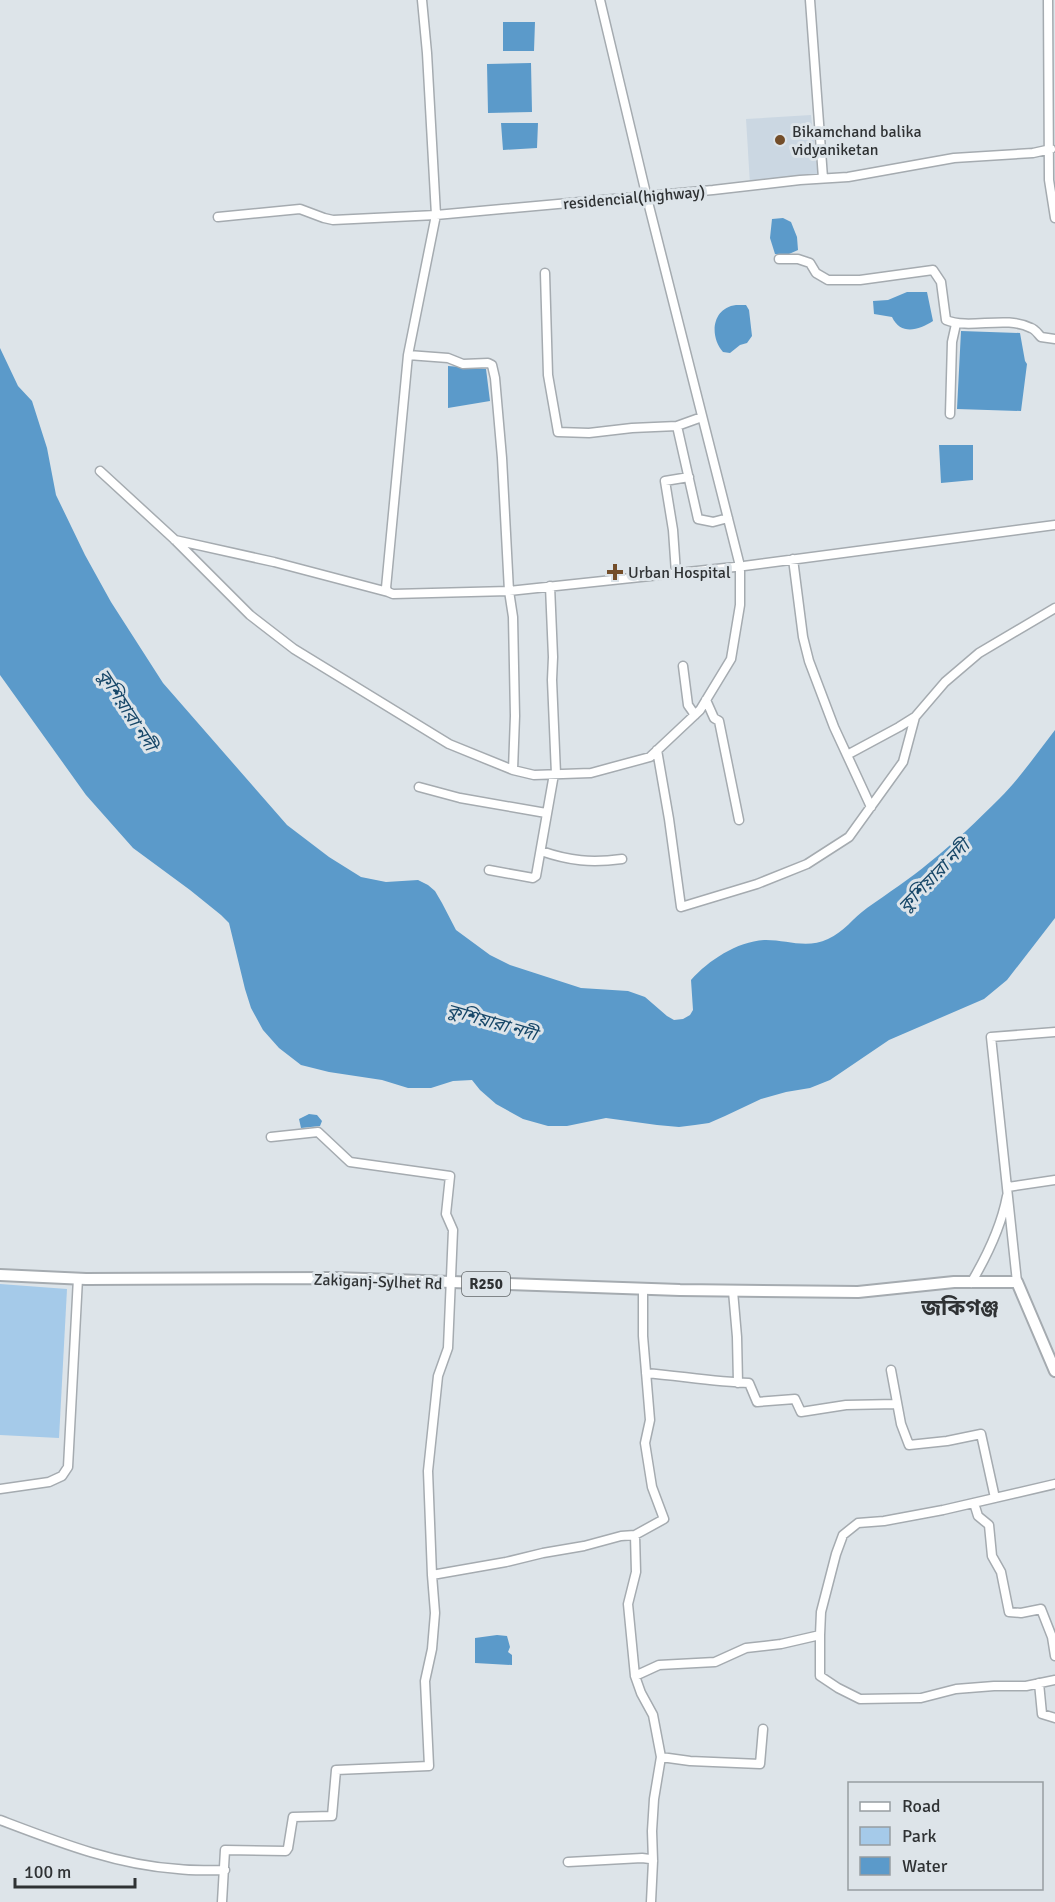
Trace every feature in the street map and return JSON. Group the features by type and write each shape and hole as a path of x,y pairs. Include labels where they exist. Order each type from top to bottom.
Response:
{"main road":[{"name":"Zakiganj-Sylhet Rd","path":"0,1275 78,1278 335,1278 643,1289 858,1292 954,1282 1017,1282"},
{"path":"1017,1282 1055,1371"}],"street":[{"path":"388,592 386,588 408,355 436,215 422,0"},
{"path":"100,471 174,539 250,615 294,649 449,744 513,770 534,775 591,772 650,757 695,714 730,659 740,605 740,566 646,196 600,0"},
{"path":"810,0 823,178"},
{"path":"1048,0 1050,180 1055,218"},
{"name":"residencial(highway)","path":"218,217 300,209 333,220 436,215 848,177 954,158 1033,153 1051,149"},
{"path":"778,259 798,259 810,263 816,273 828,279 860,280 933,270 941,282 945,320 956,324 992,322 1021,325 1032,328 1041,337 1055,339"},
{"path":"545,273 548,375 558,432 589,434 632,428 678,426 702,417"},
{"path":"950,414 952,342 956,324"},
{"path":"408,355 492,365 505,497 514,653 513,770"},
{"path":"678,426 698,519 713,522 728,518"},
{"path":"676,573 673,530 665,481 689,477"},
{"path":"174,539 274,562 393,594 510,591 740,566 1055,525"},
{"path":"793,559 803,637 809,661 834,727 871,807"},
{"path":"489,870 532,878 536,876 555,774 550,586"},
{"path":"847,755 915,717 945,682 979,652 1055,608"},
{"path":"682,666 688,705 695,714"},
{"path":"706,700 714,718 719,721 739,820"},
{"path":"657,750 681,907 757,884 807,864 849,837 903,762 915,717"},
{"path":"419,787 460,798 546,813"},
{"path":"541,851 584,862 622,859"},
{"path":"1017,1282 992,1037 1055,1032"},
{"path":"222,1902 225,1850 282,1852 288,1848 293,1817 332,1816 336,1770 429,1766 424,1681 432,1649 435,1613 428,1471 438,1376 448,1348 453,1230 446,1214 450,1176 350,1162 318,1132 271,1137"},
{"path":"1008,1187 1055,1180"},
{"path":"971,1283 1000,1224 1008,1187"},
{"path":"0,1489 49,1482 62,1476 68,1467 71,1449 78,1278"},
{"path":"432,1575 497,1564 634,1535 664,1519 652,1487 645,1443 650,1420 643,1289"},
{"path":"733,1291 738,1383"},
{"path":"891,1370 901,1424 909,1445 981,1434 995,1498"},
{"path":"646,1373 749,1383 757,1402 795,1400 801,1412 846,1406 897,1404"},
{"path":"1055,1484 884,1521 858,1523 843,1535 821,1612 820,1635 820,1676 860,1699 921,1698 956,1689 1055,1680"},
{"path":"974,1503 978,1516 989,1525 992,1556 1002,1572 1009,1612 1021,1613 1041,1609 1053,1637 1055,1656"},
{"path":"634,1535 636,1572 628,1604 635,1677 653,1715 662,1757 654,1799 651,1902"},
{"path":"635,1677 658,1665 715,1662 747,1648 782,1644 820,1635"},
{"path":"1039,1683 1042,1714 1055,1718"},
{"path":"662,1757 690,1761 760,1764 763,1729"},
{"path":"0,1820 106,1857 178,1869 225,1870"},
{"path":"567,1862 642,1858 653,1861"}],"shaded area":[{"name":"Bikamchand balika vidyaniketan","path":"811,115 818,177 750,184 746,119"}],"green space":[{"path":"0,1284 67,1289 59,1438 0,1435"}],"water":[{"path":"503,22 535,22 534,51 503,51"},
{"path":"531,63 532,112 488,113 487,64"},
{"path":"501,123 538,123 537,148 503,150"},
{"path":"783,218 791,222 797,237 798,250 789,254 775,254 770,238 772,219"},
{"path":"907,292 927,292 933,321 911,330 900,327 892,317 874,314 873,301 888,300"},
{"path":"736,305 746,305 749,310 752,336 747,343 740,345 730,353 723,352 716,338 715,324 722,311"},
{"path":"961,331 1020,333 1027,364 1021,411 957,409"},
{"name":"কুশিয়ারা নদী","path":"0,348 18,386 32,401 47,448 56,495 85,555 111,602 163,683 287,825 329,857 361,877 386,882 418,880 428,885 435,891 456,930 490,955 510,965 581,988 628,991 645,997 674,1020 683,1019 693,1010 691,980 706,965 735,948 755,941 812,943 820,942 839,933 867,908 907,880 966,831 1007,790 1055,730 1055,918 1007,980 984,999 889,1040 830,1080 810,1088 761,1099 709,1123 679,1127 606,1118 567,1126 548,1126 523,1119 496,1104 472,1080 453,1081 431,1088 408,1088 382,1080 301,1065 279,1048 263,1030 251,1008 229,923 190,890 133,848 86,795 0,675"},
{"path":"448,366 486,369 490,401 448,408"},
{"path":"939,445 973,445 973,480 941,483"},
{"path":"309,1114 317,1115 322,1121 320,1126 301,1128 299,1119"},
{"path":"507,1636 512,1665 475,1663 475,1638"}],"place":[{"name":"Bikamchand balika vidyaniketan","path":"780,140"},
{"name":"Urban Hospital","path":"615,572"}],"district":[{"name":"জকিগঞ্জ","path":"960,1307"}]}
